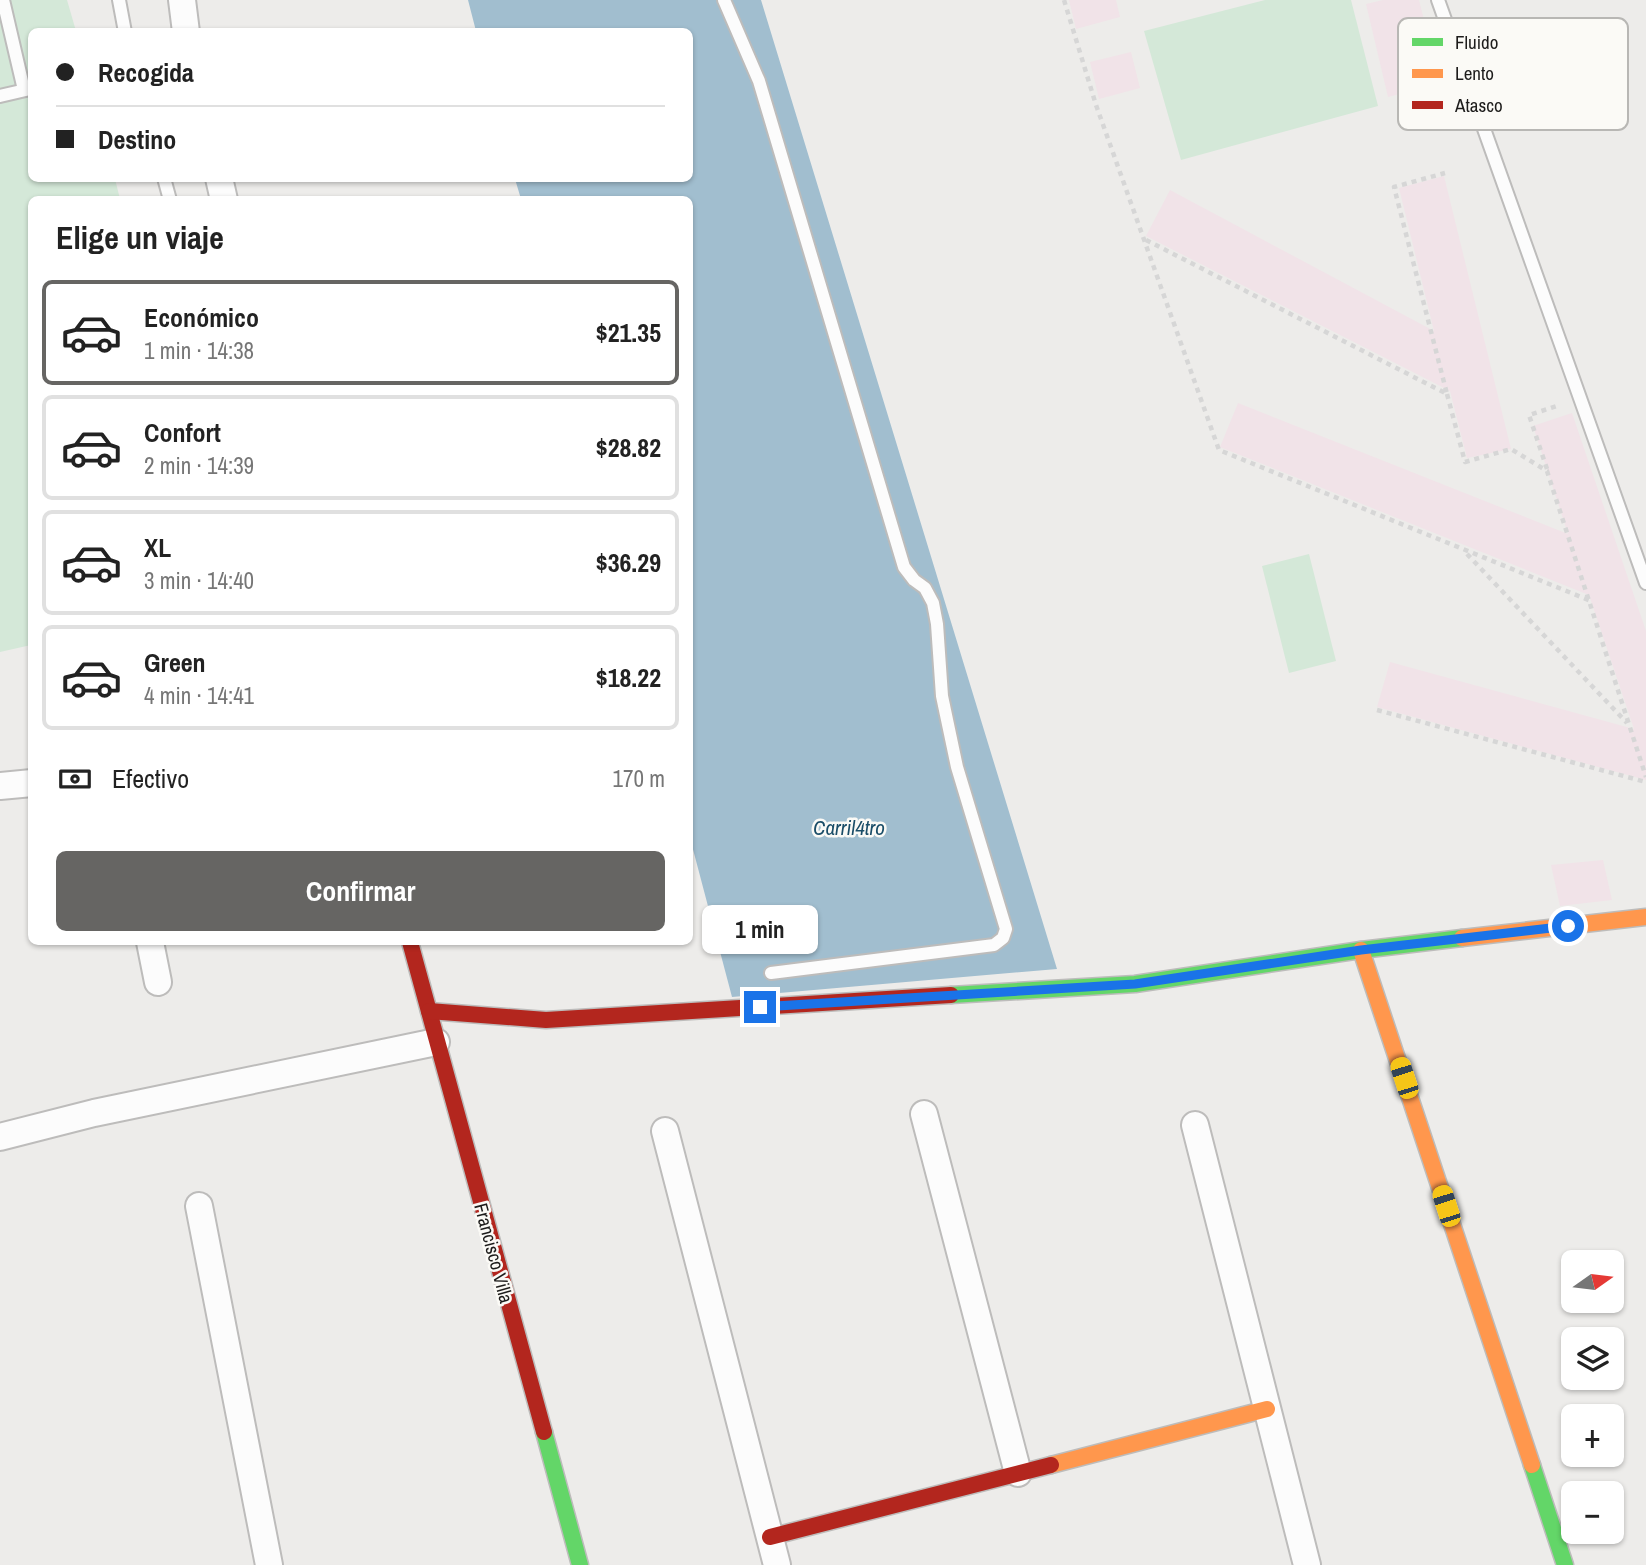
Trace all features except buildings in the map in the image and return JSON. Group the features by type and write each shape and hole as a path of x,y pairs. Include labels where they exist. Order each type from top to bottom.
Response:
{"street":[{"path":"182,0 186,28"},
{"path":"0,786 28,783"},
{"path":"429,1011 546,1020 1135,984 1361,950 1646,917"},
{"path":"151,945 158,982"},
{"name":"Francisco Villa","path":"411,945 580,1565"},
{"path":"1361,950 1565,1565"},
{"path":"0,1137 94,1113 436,1042"},
{"path":"924,1115 1018,1473"},
{"path":"1195,1125 1307,1565"},
{"path":"665,1130 777,1565"},
{"path":"199,1206 269,1565"},
{"path":"769,1537 1267,1409"}],"lane":[{"path":"0,96 28,90 3,0"},
{"path":"119,0 124,28"},
{"path":"724,0 759,81 904,567 914,580 925,588 933,603 942,696 957,766 1006,929 1003,938 994,945 771,973"},
{"path":"1438,0 1444,18"},
{"path":"1485,130 1646,583"}],"path":[{"path":"1064,0 1096,105 1219,450 1591,601"},
{"path":"1445,173 1394,187 1465,461 1511,449 1547,471"},
{"path":"1146,239 1447,394"},
{"path":"1581,399 1529,415 1646,777"},
{"path":"1465,552 1630,726"},
{"path":"1377,710 1646,782"}],"shaded area":[{"path":"1069,0 1116,0 1120,17 1076,29"},
{"path":"1383,0 1419,0 1424,18 1398,18 1398,94 1388,97 1366,4"},
{"path":"1131,52 1140,88 1099,99 1090,62"},
{"path":"1444,176 1511,449 1467,458 1450,391 1146,236 1170,190 1434,331 1399,188"},
{"path":"1238,403 1568,534 1533,426 1572,413 1646,631 1646,780 1377,707 1390,662 1634,729 1589,595 1220,447"},
{"path":"1603,860 1612,900 1560,906 1551,865"}],"green space":[{"path":"0,0 67,0 75,28 28,28 28,182 116,182 119,196 28,196 28,646 0,652"},
{"path":"1265,0 1351,0 1378,106 1181,160 1144,31"},
{"path":"1309,554 1336,661 1289,673 1262,566"}],"water":[{"name":"Carril4tro","path":"468,0 761,0 1057,969 732,997 693,849 693,196 520,196 516,182 693,182 693,28 475,28"}],"traffic: fast":[{"path":"951,995 1135,984 1361,950 1462,938"},
{"path":"544,1432 580,1565"},
{"path":"1532,1465 1565,1565"}],"traffic: slow":[{"path":"1462,938 1646,917"},
{"path":"1361,950 1532,1465"},
{"path":"1051,1465 1267,1409"}],"traffic: jam":[{"path":"411,945 544,1432"},
{"path":"429,1011 546,1020 951,995"},
{"path":"770,1537 1051,1465"}],"route":[{"path":"760,1007 1135,984 1361,950 1568,926"}]}
